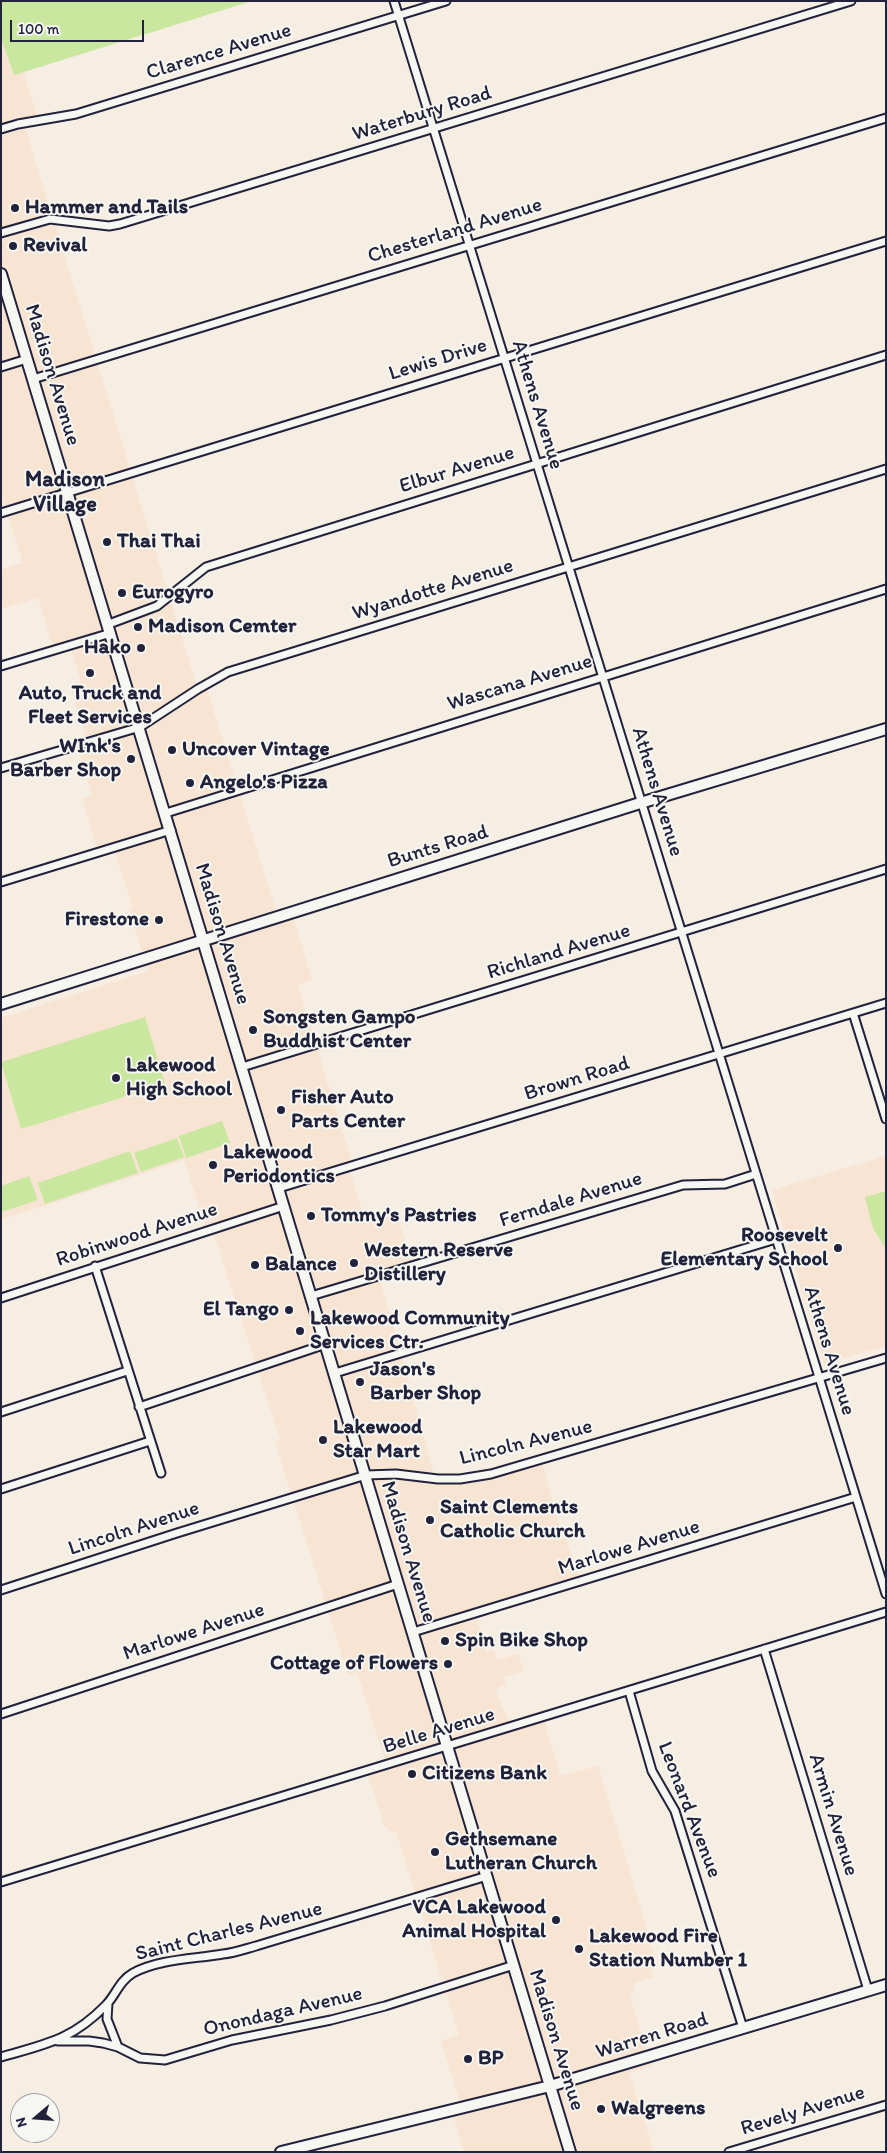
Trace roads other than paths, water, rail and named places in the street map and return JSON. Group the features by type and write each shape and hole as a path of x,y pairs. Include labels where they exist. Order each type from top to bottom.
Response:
{"main road":[{"name":"Madison Avenue","path":"1,274 69,492 570,2152"},
{"name":"Bunts Road","path":"1,1004 641,803 886,729"},
{"name":"Warren Road","path":"281,2152 550,2086 886,1985"}],"street":[{"name":"Athens Avenue","path":"394,1 886,1594"},
{"name":"Clarence Avenue","path":"1,129 18,124 76,114 446,1"},
{"name":"Waterbury Road","path":"1,233 50,219 109,226 120,224 850,1"},
{"name":"Chesterland Avenue","path":"34,378 886,118"},
{"name":"Lewis Drive","path":"1,513 886,241"},
{"name":"Elbur Avenue","path":"1,666 110,628 157,606 206,567 886,355"},
{"path":"1,367 27,359"},
{"name":"Wyandotte Avenue","path":"1,768 140,727 228,672 886,469"},
{"name":"Wascana Avenue","path":"166,813 886,589"},
{"path":"1,882 171,830"},
{"name":"Richland Avenue","path":"242,1068 886,869"},
{"name":"Brown Road","path":"279,1188 886,1003"},
{"path":"853,1013 886,1119"},
{"name":"Ferndale Avenue","path":"311,1296 684,1184 725,1184 756,1174"},
{"name":"Robinwood Avenue","path":"1,1298 284,1206"},
{"path":"335,1373 776,1239"},
{"path":"95,1266 161,1473"},
{"path":"139,1407 326,1344"},
{"name":"Lincoln Avenue","path":"1,1590 366,1475 396,1474 438,1479 460,1479 491,1474 886,1358"},
{"path":"1,1412 128,1371"},
{"path":"1,1489 150,1441"},
{"name":"Marlowe Avenue","path":"413,1632 856,1497"},
{"name":"Marlowe Avenue","path":"1,1714 398,1584"},
{"name":"Belle Avenue","path":"1,1882 886,1612"},
{"name":"Armin Avenue","path":"764,1649 868,1990"},
{"name":"Leonard Avenue","path":"629,1691 652,1771 675,1812 743,2028"},
{"name":"Saint Charles Avenue","path":"1,2057 58,2040 82,2027 108,2003 128,1976 152,1966 224,1954 256,1946 487,1876"},
{"name":"Onondaga Avenue","path":"58,2040 88,2041 118,2047 140,2058 165,2060 232,2040 331,2020 385,2006 514,1965"},
{"path":"108,2003 107,2019 118,2047"},
{"name":"Revely Avenue","path":"730,2152 886,2105"}],"place":[{"name":"Hammer and Tails","path":"15,208"},
{"name":"Revival","path":"13,246"},
{"name":"Thai Thai","path":"107,542"},
{"name":"Eurogyro","path":"122,593"},
{"name":"Madison Cemter","path":"138,627"},
{"name":"Hako","path":"141,648"},
{"name":"Auto, Truck and Fleet Services","path":"90,673"},
{"name":"Uncover Vintage","path":"172,750"},
{"name":"WInk's Barber Shop","path":"131,759"},
{"name":"Angelo's Pizza","path":"190,783"},
{"name":"Firestone","path":"159,920"},
{"name":"Songsten Gampo Buddhist Center","path":"253,1030"},
{"name":"Lakewood High School","path":"116,1078"},
{"name":"Fisher Auto Parts Center","path":"281,1110"},
{"name":"Lakewood Periodontics","path":"213,1165"},
{"name":"Tommy's Pastries","path":"311,1216"},
{"name":"Roosevelt Elementary School","path":"838,1248"},
{"name":"Western Reserve Distillery","path":"354,1263"},
{"name":"Balance","path":"255,1265"},
{"name":"El Tango","path":"289,1310"},
{"name":"Lakewood Community Services Ctr.","path":"300,1331"},
{"name":"Jason's Barber Shop","path":"360,1382"},
{"name":"Lakewood Star Mart","path":"323,1440"},
{"name":"Saint Clements Catholic Church","path":"430,1520"},
{"name":"Spin Bike Shop","path":"445,1641"},
{"name":"Cottage of Flowers","path":"448,1664"},
{"name":"Citizens Bank","path":"412,1774"},
{"name":"Gethsemane Lutheran Church","path":"435,1852"},
{"name":"VCA Lakewood Animal Hospital","path":"556,1920"},
{"name":"Lakewood Fire Station Number 1","path":"579,1949"},
{"name":"BP","path":"468,2059"},
{"name":"Walgreens","path":"601,2109"}],"district":[{"name":"Madison Village","path":"65,492"}]}
